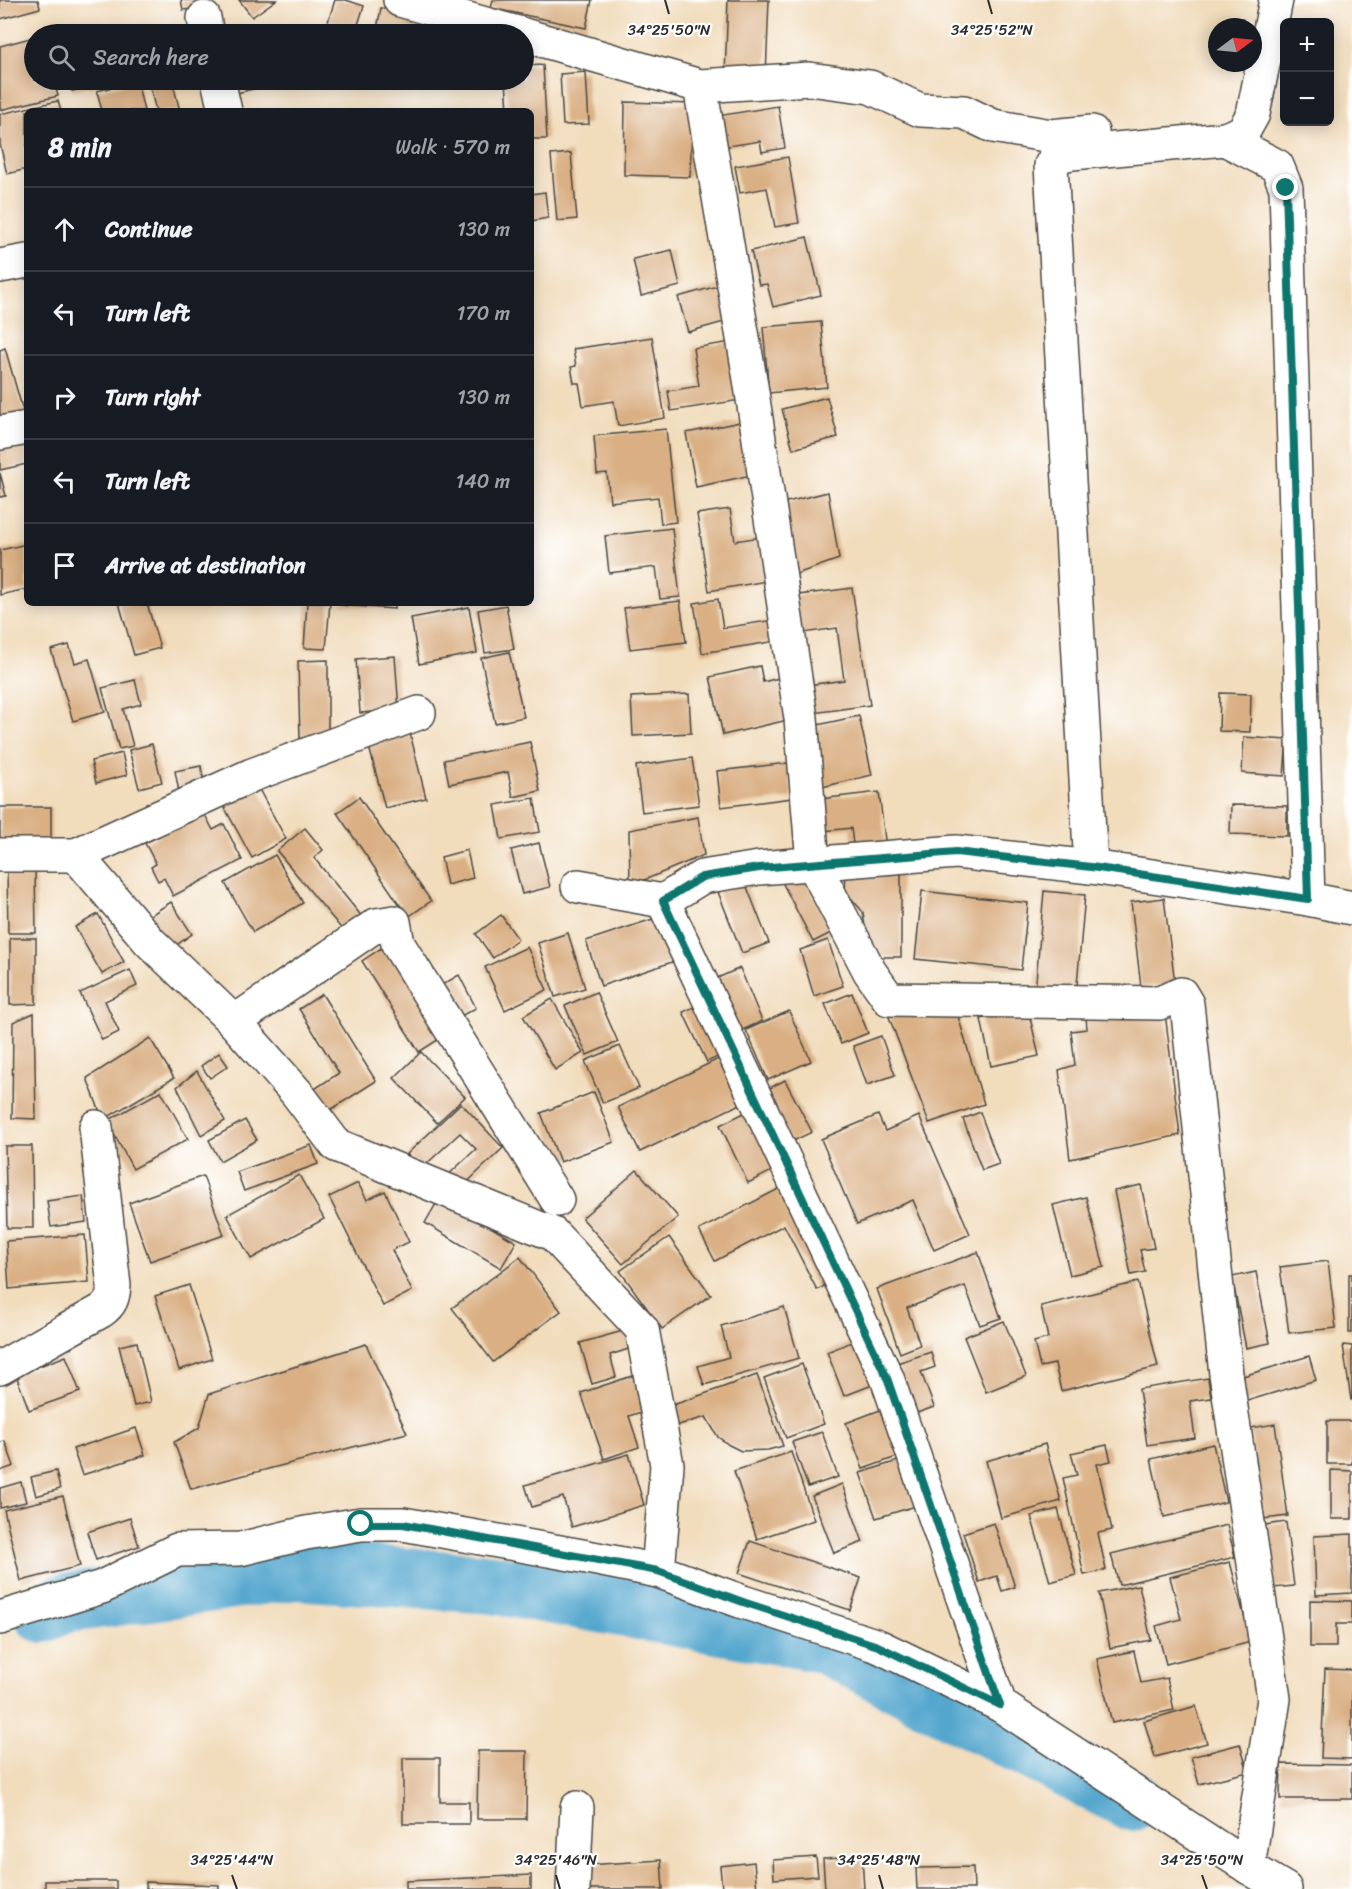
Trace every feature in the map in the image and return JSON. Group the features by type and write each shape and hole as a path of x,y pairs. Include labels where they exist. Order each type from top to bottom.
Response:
{"street":[{"path":"400,0 484,24"},
{"path":"1091,867 1051,165 1057,156 1072,153 1225,139 1243,132 1253,114 1276,0"},
{"path":"534,38 700,86 809,79 870,87 920,110 964,111 993,126 1051,136 1253,114"},
{"path":"700,86 750,379 800,707 813,863 870,972 889,999 1160,1003 1181,994 1187,1004 1226,1374 1274,1699 1248,1868"},
{"path":"220,90 224,108"},
{"path":"1225,139 1277,166 1286,188 1308,899"},
{"path":"0,266 24,262"},
{"path":"0,433 24,429"},
{"path":"0,855 76,855 252,775 419,713"},
{"path":"578,886 663,901 702,877 759,868 956,852 1091,867 1308,899 1352,908"},
{"path":"76,855 150,942 234,1022 296,1092 336,1144 553,1234 642,1329 667,1465 658,1571"},
{"path":"663,901 887,1378 1000,1705"},
{"path":"234,1022 376,925 394,922 398,944 557,1200"},
{"path":"0,1368 92,1314 101,1311 109,1305 113,1296 114,1286 96,1127"},
{"path":"0,1618 102,1587 177,1551 240,1549 306,1533 361,1524 403,1524 658,1571 743,1602 878,1646 1000,1705 1248,1868 1285,1889"},
{"path":"573,1889 577,1808"}],"building":[{"path":"0,0 38,0 40,8 0,19"},
{"path":"181,0 201,0 202,8 183,10"},
{"path":"239,0 276,0 252,17"},
{"path":"335,0 346,0 364,6 358,24 327,24"},
{"path":"493,0 592,0 586,28 491,8"},
{"path":"728,0 769,0 766,76 725,74"},
{"path":"381,8 425,17 424,24 378,24"},
{"path":"24,40 24,90 56,90 58,96 0,110 0,46"},
{"path":"534,65 543,65 547,139 534,139 534,108 508,108 507,90 534,90"},
{"path":"586,72 589,124 563,125 560,74"},
{"path":"139,90 143,108 101,108 97,91"},
{"path":"151,90 175,90 179,108 155,108"},
{"path":"224,90 249,90 225,96"},
{"path":"58,101 60,108 27,108"},
{"path":"625,102 693,104 690,177 624,175"},
{"path":"778,106 785,148 762,152 760,141 722,147 717,116"},
{"path":"24,109 24,170 7,174 0,144 0,114"},
{"path":"571,153 577,219 557,221 551,155"},
{"path":"788,157 799,223 775,227 767,188 740,193 735,166"},
{"path":"545,192 548,218 534,220 534,194"},
{"path":"807,237 821,295 773,307 767,284 759,285 751,251"},
{"path":"672,250 680,286 641,296 633,259"},
{"path":"721,285 731,320 688,332 678,297"},
{"path":"821,322 827,387 769,393 763,327"},
{"path":"652,337 665,418 618,426 614,401 583,406 579,383 574,383 571,367 576,366 573,349"},
{"path":"731,342 741,400 671,411 668,391 699,386 693,348"},
{"path":"5,348 24,418 0,425 0,350"},
{"path":"827,397 838,437 793,449 782,409"},
{"path":"750,420 761,473 696,487 686,433"},
{"path":"666,429 676,522 661,524 658,497 610,502 607,473 597,474 594,436"},
{"path":"24,442 24,465 0,470 0,447"},
{"path":"0,473 6,496 0,497"},
{"path":"828,492 839,559 788,577 770,506"},
{"path":"730,509 735,541 767,536 773,580 709,591 697,514"},
{"path":"672,528 680,597 660,599 656,567 609,573 605,536"},
{"path":"24,545 24,590 0,595 0,550"},
{"path":"852,588 870,705 813,713 808,685 844,680 837,628 797,634 791,596"},
{"path":"718,599 723,628 774,620 777,641 702,653 694,603"},
{"path":"680,601 686,642 630,649 624,608"},
{"path":"120,606 148,606 160,648 134,655"},
{"path":"307,606 330,606 326,649 304,648"},
{"path":"354,606 394,606 394,609"},
{"path":"506,606 514,649 485,653 478,610"},
{"path":"469,607 477,653 419,664 411,618"},
{"path":"69,645 75,663 89,659 105,712 73,721 51,650"},
{"path":"509,652 524,717 495,723 481,658"},
{"path":"395,656 399,710 360,713 356,659"},
{"path":"328,660 328,731 300,739 298,661"},
{"path":"760,666 763,682 779,678 788,720 723,735 710,677"},
{"path":"135,680 141,704 123,709 133,746 119,749 102,688"},
{"path":"1220,693 1251,694 1250,732 1219,731"},
{"path":"689,694 691,733 633,736 631,697"},
{"path":"859,716 872,775 822,787 808,727"},
{"path":"409,729 426,798 385,808 367,739"},
{"path":"1244,737 1287,740 1284,776 1242,773"},
{"path":"530,742 540,791 513,797 508,772 449,784 444,760"},
{"path":"152,744 162,782 139,788 129,750"},
{"path":"122,753 127,775 96,783 91,761"},
{"path":"692,758 699,805 642,812 636,766"},
{"path":"788,763 792,798 721,807 717,771"},
{"path":"201,766 205,788 179,792 175,771"},
{"path":"255,782 286,839 252,858 221,801"},
{"path":"879,792 886,848 854,852 851,828 824,831 820,799"},
{"path":"359,797 431,901 408,917 337,813"},
{"path":"534,798 540,832 501,839 495,805"},
{"path":"1231,805 1287,806 1287,836 1230,834"},
{"path":"0,807 51,807 51,839 0,839"},
{"path":"204,813 213,830 224,824 242,860 173,896 164,878 158,881 151,867 156,864 145,843"},
{"path":"698,817 704,855 630,886 629,830"},
{"path":"305,828 323,850 314,858 368,924 350,939 277,851"},
{"path":"539,843 550,887 522,894 511,850"},
{"path":"467,850 473,878 447,885 441,857"},
{"path":"275,855 303,903 253,932 225,883"},
{"path":"7,868 35,868 36,933 8,933"},
{"path":"800,869 833,932 813,942 781,880"},
{"path":"901,869 901,957 869,957 863,912 845,891 846,871"},
{"path":"745,882 769,943 742,953 718,892"},
{"path":"922,891 1028,903 1021,970 915,959"},
{"path":"1044,891 1085,895 1076,996 1035,992"},
{"path":"1164,898 1175,983 1141,987 1131,902"},
{"path":"171,902 192,934 168,951 146,918"},
{"path":"98,914 124,962 102,974 75,927"},
{"path":"501,915 518,939 493,958 476,934"},
{"path":"662,916 678,960 601,986 586,941"},
{"path":"568,933 585,988 555,997 538,943"},
{"path":"10,938 36,938 36,1004 10,1005"},
{"path":"828,940 843,986 814,996 800,950"},
{"path":"389,943 447,1034 419,1052 362,961"},
{"path":"527,947 547,990 505,1010 485,967"},
{"path":"740,968 762,1021 736,1033 713,980"},
{"path":"130,970 137,986 105,1001 119,1032 102,1040 80,993"},
{"path":"459,975 476,1008 457,1018 440,986"},
{"path":"596,992 618,1042 587,1055 565,1006"},
{"path":"852,993 868,1033 841,1044 825,1004"},
{"path":"322,994 376,1081 318,1118 304,1096 339,1073 299,1009"},
{"path":"552,999 583,1053 555,1070 523,1016"},
{"path":"707,1001 730,1051 707,1062 683,1012"},
{"path":"1085,1005 1165,1013 1180,1135 1070,1159 1059,1070 1075,1065 1071,1031 1087,1029"},
{"path":"955,1006 984,1104 929,1123 886,1009"},
{"path":"1028,1009 1039,1056 991,1066 981,1019"},
{"path":"789,1011 811,1061 768,1080 746,1030"},
{"path":"34,1013 36,1119 12,1118 13,1022"},
{"path":"881,1036 895,1075 867,1085 853,1046"},
{"path":"150,1038 174,1078 103,1120 87,1078"},
{"path":"620,1046 639,1088 603,1103 585,1061"},
{"path":"421,1052 465,1097 437,1123 394,1078"},
{"path":"219,1053 228,1066 210,1078 201,1066"},
{"path":"731,1053 753,1098 640,1152 618,1107"},
{"path":"197,1071 225,1121 201,1135 177,1087"},
{"path":"785,1080 812,1132 791,1142 764,1091"},
{"path":"161,1091 188,1139 133,1169 107,1121"},
{"path":"594,1092 614,1142 560,1162 541,1113"},
{"path":"461,1103 503,1148 458,1191 446,1177 476,1149 460,1133 421,1169 407,1154"},
{"path":"750,1110 778,1168 748,1183 720,1125"},
{"path":"980,1112 999,1164 982,1170 963,1119"},
{"path":"878,1115 885,1131 919,1116 970,1234 934,1250 913,1200 857,1224 821,1139"},
{"path":"245,1120 257,1140 220,1161 209,1140"},
{"path":"311,1145 318,1164 244,1191 237,1172"},
{"path":"5,1146 32,1146 33,1228 7,1228"},
{"path":"637,1170 678,1217 623,1264 582,1218"},
{"path":"299,1175 324,1219 251,1259 227,1215"},
{"path":"203,1176 224,1235 150,1261 129,1203"},
{"path":"358,1183 367,1200 385,1191 409,1242 392,1250 412,1291 383,1306 329,1197"},
{"path":"790,1183 839,1278 817,1290 784,1225 715,1261 699,1230"},
{"path":"1141,1185 1154,1248 1140,1250 1145,1272 1131,1275 1114,1191"},
{"path":"83,1196 86,1222 51,1227 47,1201"},
{"path":"440,1197 516,1242 501,1268 425,1223"},
{"path":"1086,1197 1104,1267 1070,1275 1053,1205"},
{"path":"85,1235 89,1282 9,1289 6,1241"},
{"path":"669,1237 711,1295 662,1329 620,1271"},
{"path":"978,1252 1001,1318 980,1325 965,1286 907,1308 920,1345 900,1353 877,1289"},
{"path":"520,1257 561,1311 493,1362 452,1308"},
{"path":"1328,1261 1336,1328 1289,1333 1280,1267"},
{"path":"1256,1272 1270,1343 1246,1348 1232,1277"},
{"path":"1349,1274 1352,1274 1352,1333 1349,1333"},
{"path":"1138,1282 1158,1367 1061,1391 1055,1364 1040,1367 1034,1342 1048,1338 1041,1306"},
{"path":"189,1285 212,1359 179,1370 155,1296"},
{"path":"784,1307 799,1358 704,1385 698,1366 729,1357 721,1326"},
{"path":"1004,1321 1026,1376 986,1392 964,1337"},
{"path":"630,1329 635,1347 610,1355 616,1377 592,1384 580,1343"},
{"path":"864,1337 880,1382 844,1396 827,1352"},
{"path":"137,1342 151,1402 134,1406 119,1346"},
{"path":"366,1344 407,1433 191,1489 174,1442 199,1428 209,1394"},
{"path":"1343,1345 1352,1346 1352,1400 1351,1400"},
{"path":"931,1352 935,1367 921,1372 934,1407 914,1414 897,1363"},
{"path":"66,1356 80,1392 29,1410 16,1375"},
{"path":"1309,1356 1316,1380 1237,1404 1230,1380"},
{"path":"802,1364 824,1424 786,1438 764,1378"},
{"path":"638,1374 650,1409 629,1416 639,1447 604,1459 581,1393"},
{"path":"757,1375 783,1446 768,1450 741,1451 718,1437 706,1417 668,1428 662,1409"},
{"path":"1208,1378 1211,1398 1190,1401 1195,1438 1147,1445 1139,1389"},
{"path":"888,1407 905,1454 863,1469 846,1423"},
{"path":"1327,1421 1352,1421 1352,1464 1327,1464"},
{"path":"1275,1424 1288,1516 1263,1519 1250,1428"},
{"path":"136,1428 145,1455 82,1475 73,1449"},
{"path":"822,1432 838,1477 808,1487 792,1442"},
{"path":"5,1441 14,1466 0,1471 0,1442"},
{"path":"1045,1444 1061,1501 1001,1518 986,1461"},
{"path":"1213,1444 1226,1502 1164,1517 1151,1459"},
{"path":"1107,1445 1111,1461 1097,1464 1112,1530 1098,1533 1106,1570 1084,1575 1063,1478 1077,1475 1071,1453"},
{"path":"791,1452 814,1520 757,1539 734,1471"},
{"path":"629,1454 644,1505 572,1527 563,1497 532,1507 525,1485"},
{"path":"904,1459 919,1505 876,1518 860,1473"},
{"path":"1331,1470 1352,1471 1352,1519 1331,1519"},
{"path":"56,1471 60,1489 36,1496 31,1477"},
{"path":"21,1482 26,1502 0,1508 0,1488"},
{"path":"842,1484 863,1542 834,1553 812,1496"},
{"path":"63,1496 80,1566 21,1581 4,1510"},
{"path":"1058,1509 1076,1575 1050,1582 1031,1516"},
{"path":"130,1518 139,1546 96,1560 87,1532"},
{"path":"1286,1522 1294,1586 1273,1588 1265,1525"},
{"path":"994,1523 1015,1587 1002,1591 997,1576 979,1582 963,1533"},
{"path":"1227,1525 1235,1557 1119,1585 1111,1554"},
{"path":"1352,1534 1352,1593 1316,1595 1314,1536"},
{"path":"750,1541 861,1578 850,1610 739,1573"},
{"path":"1230,1562 1251,1642 1166,1664 1156,1626 1181,1619 1170,1577"},
{"path":"1139,1585 1151,1640 1110,1648 1099,1593"},
{"path":"1310,1600 1352,1601 1352,1624 1336,1624 1336,1647 1310,1647"},
{"path":"1134,1651 1141,1683 1167,1678 1174,1710 1112,1723 1097,1659"},
{"path":"1325,1669 1352,1670 1352,1759 1321,1758"},
{"path":"1196,1706 1207,1743 1155,1757 1144,1721"},
{"path":"1240,1744 1248,1772 1199,1784 1191,1757"},
{"path":"478,1751 527,1751 526,1819 477,1819"},
{"path":"403,1758 440,1758 440,1802 469,1802 469,1824 403,1824"},
{"path":"1281,1764 1352,1765 1352,1799 1280,1799"},
{"path":"816,1857 818,1876 774,1879 773,1860"},
{"path":"862,1857 864,1889 825,1889 823,1859"},
{"path":"661,1860 663,1889 588,1889 587,1865"},
{"path":"754,1862 757,1889 722,1889 720,1866"},
{"path":"973,1867 974,1889 917,1889 916,1868"},
{"path":"531,1875 531,1889 406,1889 406,1881"},
{"path":"45,1881 116,1881 116,1889 45,1889"},
{"path":"146,1882 219,1885 219,1889 146,1889"}],"waterway":[{"path":"43,1613 62,1604 295,1570 493,1584 823,1643 1132,1801"}],"route":[{"path":"361,1524 403,1524 658,1571 743,1602 878,1646 1000,1705 887,1378 663,901 702,877 759,868 956,852 1091,867 1308,899 1286,188"}]}
